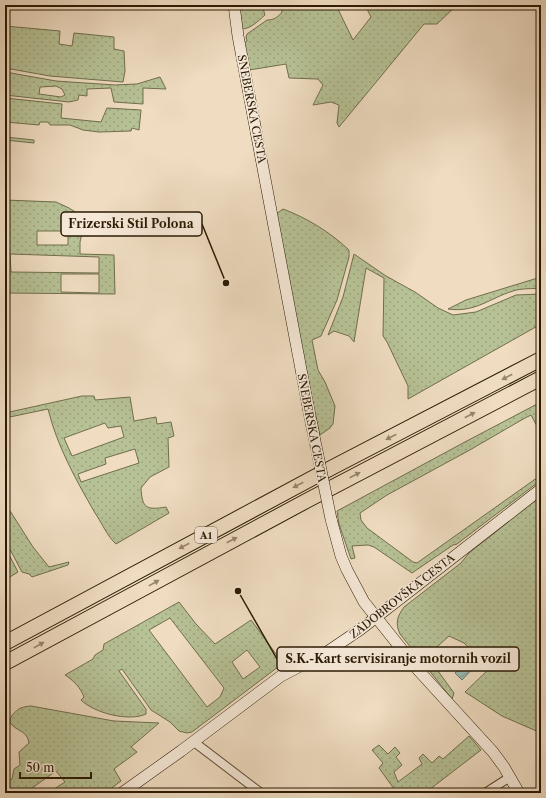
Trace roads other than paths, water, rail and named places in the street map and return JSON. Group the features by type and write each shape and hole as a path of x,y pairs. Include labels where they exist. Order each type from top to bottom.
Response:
{"highway":[{"name":"A1","path":"5,643 326,470 541,359"},
{"name":"A1","path":"5,663 301,503 541,378"}],"street":[{"name":"SNEBERSKA CESTA","path":"234,5 237,29 310,417 331,519 341,556 357,591 376,617 437,693 493,752 519,793"},
{"name":"ZADOBROVŠKA CESTA","path":"122,793 194,742 281,676 327,652 376,617 541,489"},
{"path":"194,742 261,793"},
{"path":"485,793 510,777"}],"water":[{"path":"470,659 476,665 462,680 455,673"}],"place":[{"name":"Frizerski Stil Polona","path":"226,283"},
{"name":"S.K.-Kart servisiranje motornih vozil","path":"238,591"}]}
